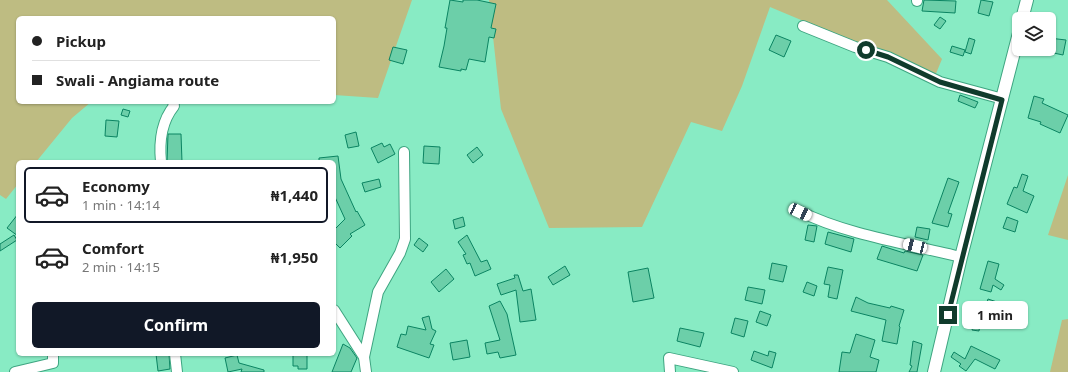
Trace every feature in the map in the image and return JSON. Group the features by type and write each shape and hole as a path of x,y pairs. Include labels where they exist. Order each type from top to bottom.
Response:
{"street":[{"path":"1024,12 1027,0"},
{"path":"803,26 854,47 888,57 940,82 1002,100"},
{"path":"934,372 961,257 1013,56"},
{"path":"161,160 162,130 167,114 174,106 174,104"},
{"path":"366,372 364,357 378,292 400,253 405,239 404,152"},
{"path":"800,212 838,227 961,257"},
{"path":"336,313 364,357"},
{"path":"15,372 53,363 54,356"},
{"path":"175,356 177,372"},
{"path":"670,372 669,358 732,372"}],"shaded area":[{"path":"0,0 412,0 378,98 336,95 336,16 16,16 16,104 89,104 72,118 38,160 16,160 16,186 6,199 0,195"},
{"path":"489,0 887,0 942,59 935,76 770,7 742,86 722,131 691,122 642,227 549,228 501,109"},
{"path":"1068,175 1068,240 1048,235"},
{"path":"1068,319 1068,372 1050,372 1062,320"}],"building":[{"path":"450,0 463,2 463,0 477,0 496,4 491,28 496,29 494,38 489,37 485,62 469,59 466,70 461,69 461,71 439,67 447,28 445,28"},
{"path":"924,0 956,1 955,13 922,11"},
{"path":"981,0 993,2 989,16 978,13"},
{"path":"940,17 946,21 940,29 934,25"},
{"path":"776,35 791,41 784,57 769,50"},
{"path":"969,38 975,40 971,54 965,52"},
{"path":"1056,39 1066,40 1063,55 1056,54"},
{"path":"952,46 965,50 963,56 950,52"},
{"path":"393,47 407,50 403,64 389,60"},
{"path":"960,95 978,102 975,108 958,101"},
{"path":"1034,96 1044,99 1042,103 1068,115 1060,133 1040,124 1041,122 1028,118"},
{"path":"123,109 130,111 128,117 121,115"},
{"path":"106,120 119,121 117,137 105,136"},
{"path":"356,132 359,146 348,148 345,135"},
{"path":"168,134 181,134 182,160 167,160"},
{"path":"382,143 384,147 390,144 395,154 378,163 371,148"},
{"path":"424,146 440,147 439,164 423,163"},
{"path":"477,147 483,155 473,163 467,155"},
{"path":"338,156 341,179 356,212 357,211 365,225 350,234 352,236 340,248 336,244 336,228 345,219 336,199 336,160 319,160 319,158"},
{"path":"1022,174 1028,176 1023,191 1034,196 1027,213 1007,204 1014,187 1017,188"},
{"path":"948,178 959,182 948,213 952,214 948,227 932,223"},
{"path":"379,179 381,187 365,192 362,183"},
{"path":"16,217 16,235 7,228"},
{"path":"463,217 465,226 455,229 453,220"},
{"path":"1007,217 1018,221 1015,232 1003,228"},
{"path":"808,225 817,226 814,242 805,240"},
{"path":"917,227 930,229 928,240 915,237"},
{"path":"828,232 854,239 851,252 825,244"},
{"path":"14,235 16,238 16,241 0,251 0,244"},
{"path":"467,235 481,262 487,260 491,269 475,276 470,263 467,264 463,255 466,254 458,242"},
{"path":"419,238 428,245 423,252 414,245"},
{"path":"882,246 904,253 905,251 923,255 917,271 877,259"},
{"path":"988,261 999,264 995,279 1004,285 1001,290 993,285 991,292 980,289"},
{"path":"772,263 787,266 783,282 769,279"},
{"path":"565,266 570,275 553,285 548,277"},
{"path":"828,267 843,270 837,299 828,297 830,285 824,284"},
{"path":"648,268 654,298 633,302 628,272"},
{"path":"446,269 454,279 439,292 431,282"},
{"path":"514,275 518,275 523,291 531,289 536,320 520,322 516,290 501,295 497,284 515,278"},
{"path":"807,282 817,286 814,296 803,292"},
{"path":"748,287 765,290 762,304 745,300"},
{"path":"856,297 868,303 890,308 891,306 904,310 899,326 897,344 882,341 886,320 851,311"},
{"path":"988,299 1018,309 1012,324 983,313"},
{"path":"500,301 507,314 516,355 500,358 498,352 487,354 485,343 500,340 489,306"},
{"path":"760,311 771,315 767,326 756,322"},
{"path":"429,316 432,329 436,331 430,344 434,345 429,358 397,347 401,334 406,335 408,326 426,330 422,318"},
{"path":"735,318 748,321 744,337 731,333"},
{"path":"974,323 980,324 979,331 972,330"},
{"path":"680,328 704,333 700,347 677,341"},
{"path":"856,334 875,340 870,357 879,360 876,372 839,372 842,352 850,353"},
{"path":"467,340 470,357 453,360 450,343"},
{"path":"913,341 922,344 917,372 909,372 912,366 910,365"},
{"path":"343,344 350,348 357,358 351,372 332,372"},
{"path":"971,346 1000,360 995,369 975,359 966,371 959,366 961,364 951,357 954,352 965,359"},
{"path":"754,351 768,356 769,351 776,353 772,368 751,360"},
{"path":"156,356 169,356 170,369 158,371"},
{"path":"237,356 239,363 264,370 264,372 241,372 242,369 228,372 225,358"},
{"path":"293,356 307,356 307,369 298,369 298,366 293,366"}],"route":[{"path":"866,50 888,57 940,82 1002,100 961,257 948,315"}]}
